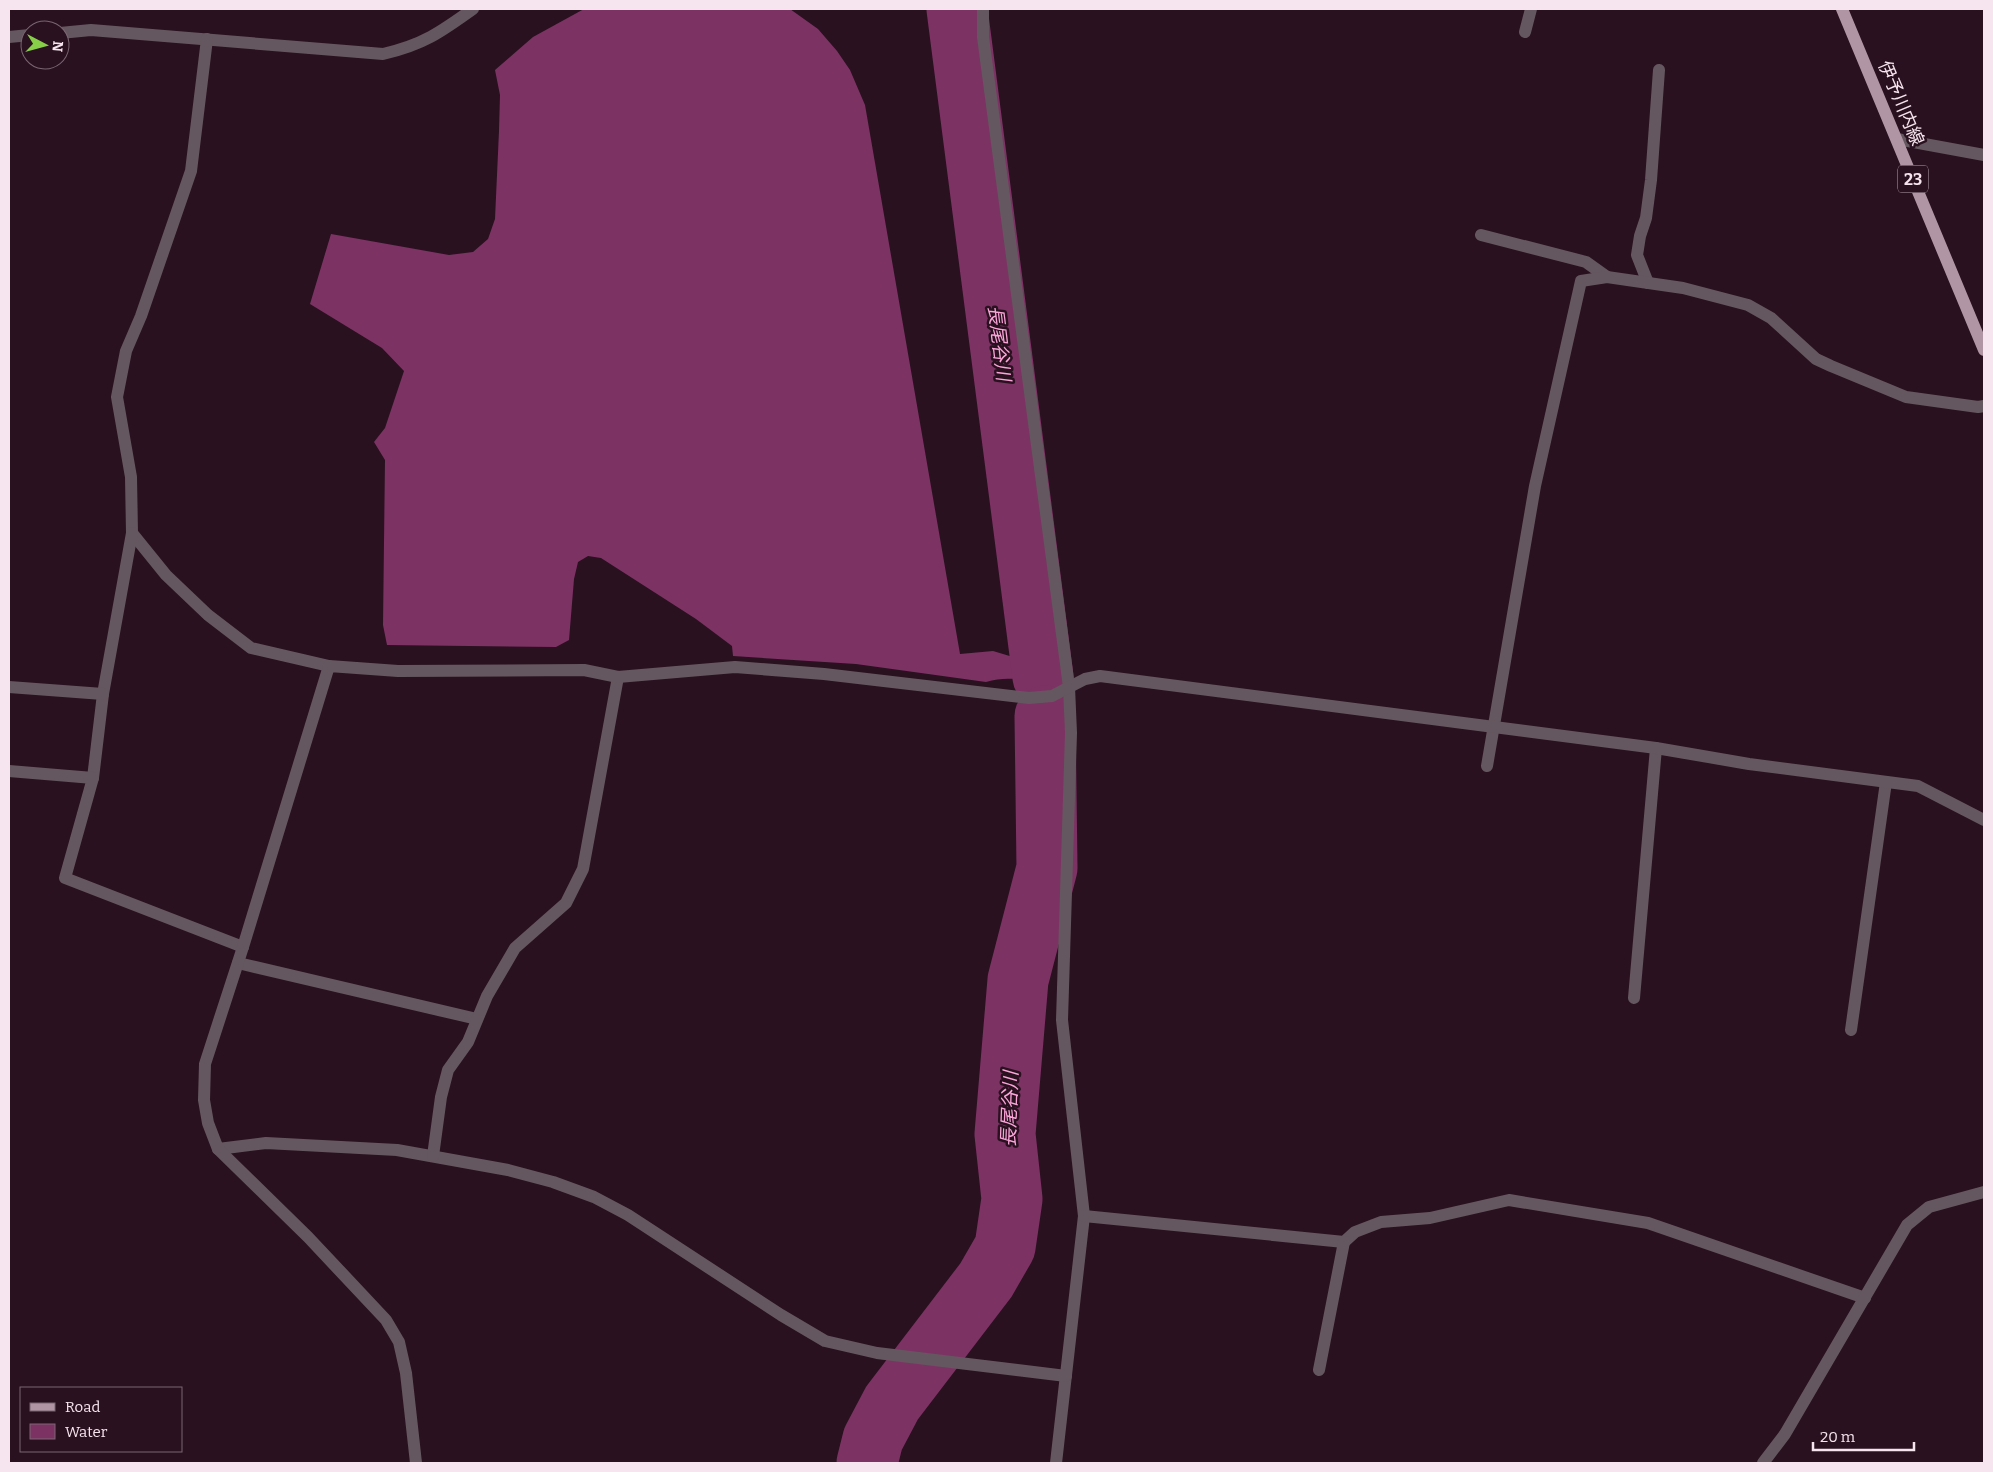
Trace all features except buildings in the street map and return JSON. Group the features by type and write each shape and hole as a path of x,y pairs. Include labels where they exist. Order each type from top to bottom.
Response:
{"main road":[{"name":"伊予川内線","path":"1842,9 1984,350"}],"street":[{"path":"70,32 91,30 207,38 383,54 412,47 440,33 473,9"},
{"path":"983,9 983,37 1069,687 1070,732 1062,1020 1084,1216 1056,1463"},
{"path":"1525,32 1531,9"},
{"path":"207,38 191,171 141,316 126,350 117,397 130,478 132,532 103,694 93,778 65,878 243,947"},
{"path":"1648,283 1637,255 1640,236 1646,218 1651,180 1659,70"},
{"path":"1897,139 1984,155"},
{"path":"1481,235 1586,262 1607,277"},
{"path":"1487,766 1535,486 1581,281 1607,277 1683,288 1748,305 1771,318 1816,359 1906,398 1978,407 1984,406"},
{"path":"132,532 166,575 208,615 251,648 329,666 398,671 584,670 618,677 735,668 824,674 1029,698 1052,696 1085,679 1100,676 1656,748 1749,764 1918,786 1984,820"},
{"path":"329,666 205,1064 204,1100 208,1124 218,1149 308,1237 386,1320 398,1342 406,1373 416,1463"},
{"path":"433,1156 441,1097 448,1070 468,1042 487,996 515,948 566,903 583,869 618,677"},
{"path":"9,687 103,694"},
{"path":"1634,998 1656,748"},
{"path":"9,771 93,778"},
{"path":"1851,1030 1886,782"},
{"path":"238,963 477,1019"},
{"path":"218,1149 266,1143 397,1150 517,1172 553,1182 594,1197 628,1216 781,1315 825,1341 877,1353 1066,1376"},
{"path":"1764,1463 1785,1434 1907,1225 1929,1207 1984,1192"},
{"path":"1319,1370 1344,1242 1355,1232 1381,1222 1430,1218 1509,1200 1648,1223 1864,1298"},
{"path":"1084,1216 1344,1242"}],"water":[{"path":"584,9 790,9 818,29 837,51 850,70 865,105 960,654 993,651 1023,660 1046,660 1048,675 1032,679 1002,679 986,682 856,664 733,656 732,646 696,619 601,558 588,556 578,562 574,579 569,640 556,647 387,645 383,625 385,460 374,442 385,428 404,371 382,348 310,304 331,234 449,255 473,252 488,239 495,219 499,131 500,95 495,70 533,37"}],"waterway":[{"name":"長尾谷川","path":"957,9 1043,677"},
{"name":"長尾谷川","path":"867,1463 873,1439 892,1403 986,1280 1005,1247 1012,1199 1005,1134 1018,980 1047,868 1045,716"}]}
